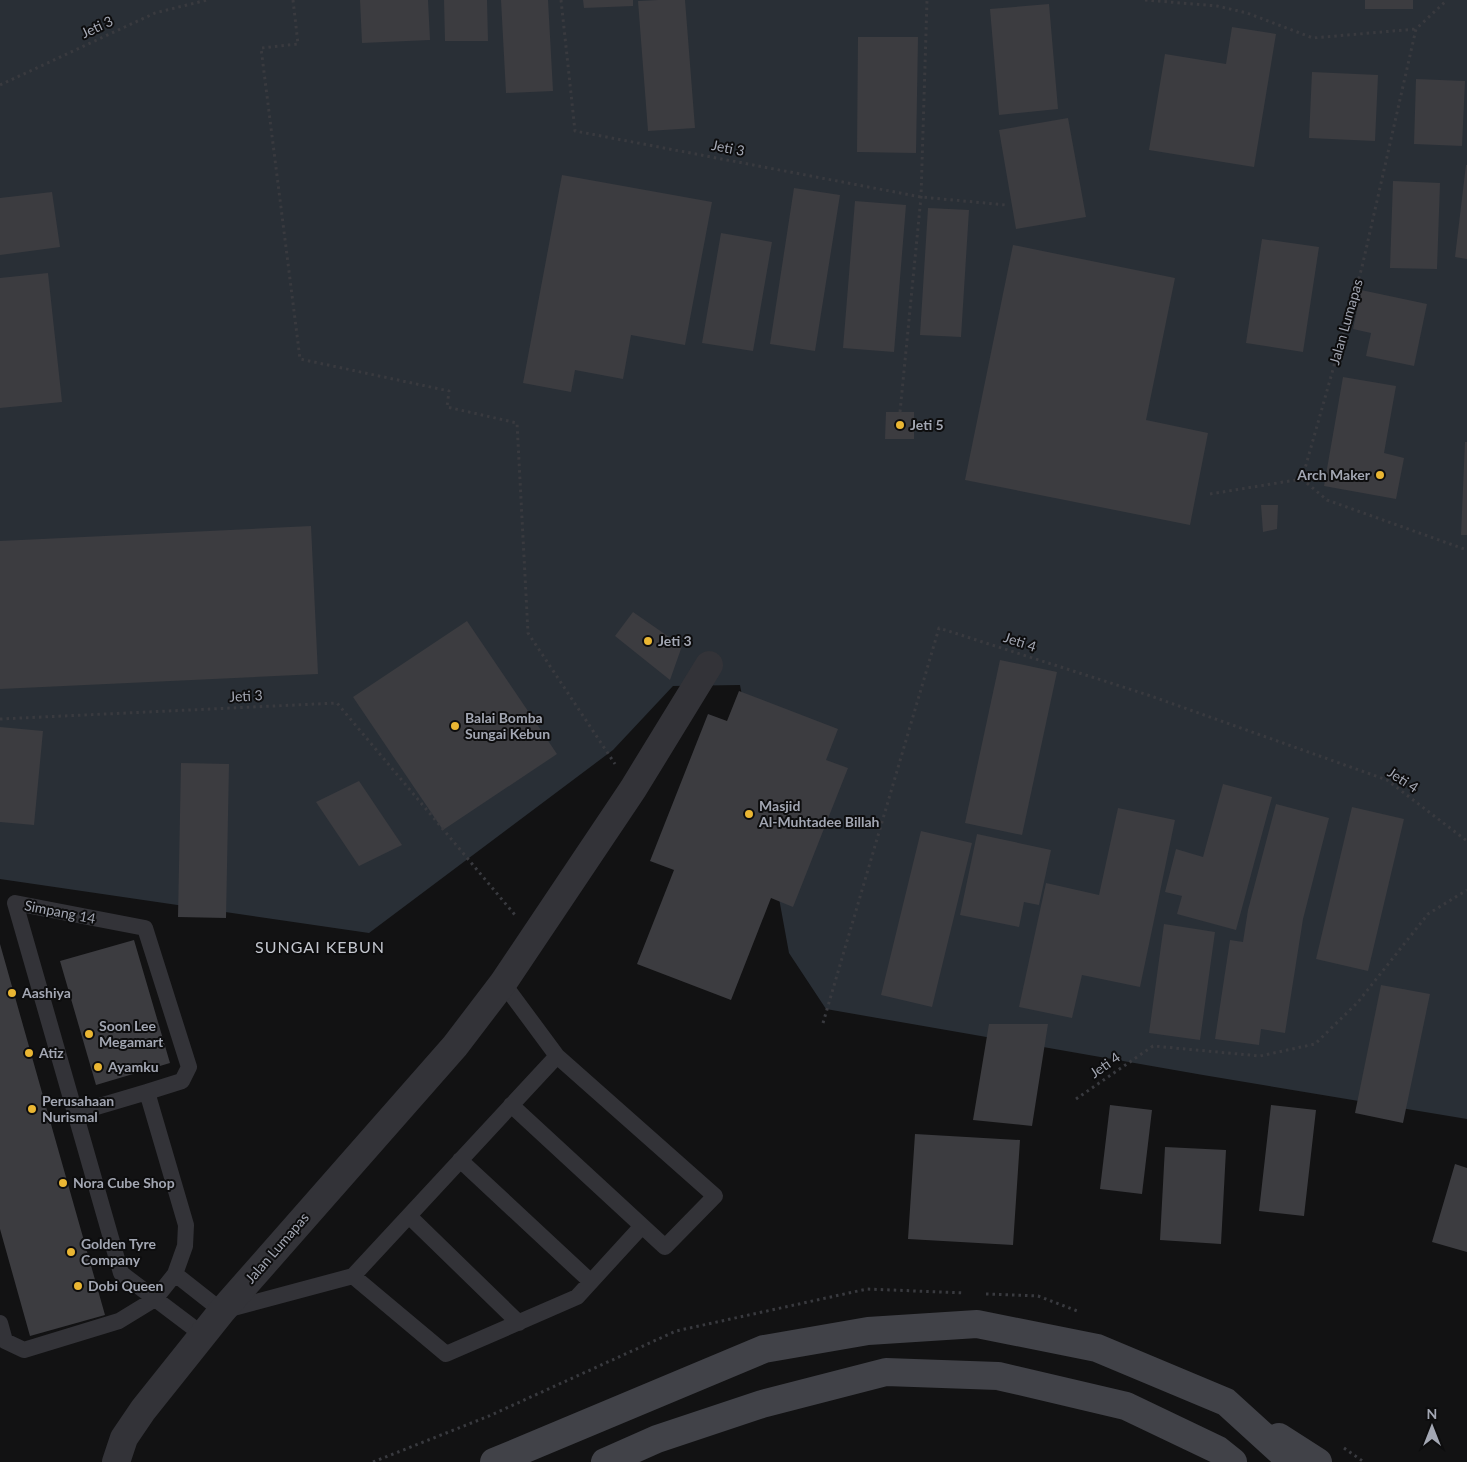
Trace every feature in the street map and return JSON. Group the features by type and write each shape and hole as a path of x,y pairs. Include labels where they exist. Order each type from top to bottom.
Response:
{"main road":[{"path":"494,1462 764,1349 868,1331 978,1324 1096,1348 1226,1402 1318,1462"},
{"path":"605,1462 657,1439 762,1404 886,1372 998,1376 1126,1406 1218,1450 1233,1462"},
{"path":"1226,1402 1292,1462"}],"street":[{"name":"Jalan Lumapas","path":"94,1462 120,1450 143,1410 222,1311 455,1046 534,938 633,789 709,665"}],"lane":[{"name":"Simpang 14","path":"147,1092 182,1081 189,1067 145,928 8,905 76,1113 120,1273 203,1335"},
{"path":"503,982 557,1056 715,1196 665,1247 511,1105"},
{"path":"175,1274 222,1311 353,1276 557,1056"},
{"path":"0,1322 5,1341 24,1350 118,1321 154,1299 175,1274 185,1246 186,1225 147,1092 76,1113"},
{"path":"460,1160 590,1281"},
{"path":"409,1216 519,1323"},
{"path":"353,1276 446,1354 577,1297 642,1226"}],"path":[{"name":"Jeti 3","path":"0,85 154,13 207,0"},
{"path":"293,0 298,44 261,48 300,359 449,390 447,407 517,423 528,633 633,789"},
{"name":"Jeti 3","path":"561,0 575,131 922,197 1006,205"},
{"path":"900,412 922,197 926,0"},
{"path":"1145,0 1217,6 1247,14 1313,38 1416,29 1447,0"},
{"name":"Jalan Lumapas","path":"1302,479 1362,267 1416,29"},
{"path":"1210,494 1302,479 1327,500 1467,550"},
{"name":"Jeti 4","path":"823,1023 940,628 1148,695 1387,780 1467,841"},
{"name":"Jeti 3","path":"0,719 337,703 534,938"},
{"name":"Jeti 4","path":"1076,1099 1153,1046 1260,1056 1315,1044 1358,1002 1428,914 1467,890"}],"shaded area":[{"path":"0,0 1467,0 1467,1119 826,1009 789,953 740,685 673,686 613,750 369,933 0,879"}],"building":[{"path":"360,0 428,0 430,40 362,43"},
{"path":"444,0 487,0 488,41 445,41"},
{"path":"501,0 548,0 553,91 506,93"},
{"path":"583,0 633,0 633,6 584,8"},
{"path":"685,0 695,128 648,131 638,1"},
{"path":"1365,0 1413,0 1413,9 1365,9"},
{"path":"1049,4 1058,109 999,115 990,9"},
{"path":"1232,27 1276,34 1254,167 1149,150 1165,54 1226,64"},
{"path":"858,37 918,37 916,153 857,152"},
{"path":"1312,72 1378,75 1375,141 1309,138"},
{"path":"1416,79 1465,81 1462,146 1414,144"},
{"path":"1068,118 1086,217 1016,229 999,130"},
{"path":"1467,165 1467,259 1455,257"},
{"path":"562,175 712,202 685,345 631,335 623,379 575,370 571,392 523,383"},
{"path":"1393,181 1440,183 1437,269 1390,268"},
{"path":"794,188 840,195 815,351 770,344"},
{"path":"52,192 60,247 0,255 0,198"},
{"path":"855,201 906,205 894,352 843,348"},
{"path":"928,208 969,210 961,337 920,335"},
{"path":"721,233 772,242 753,351 702,343"},
{"path":"1262,239 1319,247 1303,352 1246,343"},
{"path":"1013,245 1175,278 1146,420 1208,433 1190,525 965,480"},
{"path":"48,273 62,402 0,408 0,278"},
{"path":"1361,290 1427,304 1414,366 1366,356 1371,333 1353,329"},
{"path":"1343,377 1396,386 1384,453 1404,458 1396,499 1324,486"},
{"name":"Jeti 5","path":"886,412 914,412 914,439 885,439"},
{"path":"1465,442 1467,442 1467,535 1461,535"},
{"path":"1261,505 1278,505 1277,529 1263,532"},
{"path":"311,526 318,674 0,689 0,541"},
{"name":"Jeti 3","path":"633,612 682,646 670,680 615,636"},
{"name":"Balai Bomba Sungai Kebun","path":"467,621 557,754 443,830 353,697"},
{"path":"1000,660 1057,672 1022,835 965,823"},
{"name":"Masjid Al-Muhtadee Billah","path":"739,691 838,729 826,760 848,768 793,907 771,898 731,1000 637,964 674,870 650,861 708,714 727,721"},
{"path":"0,727 43,731 34,825 0,822"},
{"path":"181,763 229,764 226,918 178,917"},
{"path":"359,781 402,845 359,866 316,802"},
{"path":"1223,784 1272,797 1236,930 1177,914 1182,896 1165,892 1176,849 1203,857"},
{"path":"1276,804 1329,818 1303,919 1285,1033 1261,1029 1259,1045 1215,1039 1230,940 1243,942 1248,910"},
{"path":"1352,807 1404,819 1368,971 1316,959"},
{"path":"1118,808 1175,820 1140,987 1082,975 1072,1018 1019,1007 1046,883 1099,895"},
{"path":"921,831 972,843 932,1007 881,995"},
{"path":"977,834 1051,850 1039,905 1024,902 1019,927 960,915"},
{"path":"1164,924 1215,932 1200,1040 1149,1033"},
{"path":"134,940 170,1063 96,1085 60,961"},
{"path":"0,944 105,1315 30,1336 0,1229"},
{"path":"1381,985 1430,994 1403,1123 1355,1113"},
{"path":"989,1024 1048,1024 1032,1126 973,1120"},
{"path":"1110,1105 1152,1110 1142,1194 1100,1189"},
{"path":"1271,1105 1316,1110 1304,1216 1259,1211"},
{"path":"915,1134 1020,1140 1013,1245 908,1239"},
{"path":"1165,1147 1226,1150 1221,1244 1160,1240"},
{"path":"1455,1164 1467,1168 1467,1252 1432,1242"}],"place":[{"name":"Jeti 5","path":"900,425"},
{"name":"Arch Maker","path":"1380,475"},
{"name":"Jeti 3","path":"648,641"},
{"name":"Balai Bomba Sungai Kebun","path":"455,726"},
{"name":"Masjid Al-Muhtadee Billah","path":"749,814"},
{"name":"Aashiya","path":"12,993"},
{"name":"Soon Lee Megamart","path":"89,1034"},
{"name":"Atiz","path":"29,1053"},
{"name":"Ayamku","path":"98,1067"},
{"name":"Perusahaan Nurismal","path":"32,1109"},
{"name":"Nora Cube Shop","path":"63,1183"},
{"name":"Golden Tyre Company","path":"71,1252"},
{"name":"Dobi Queen","path":"78,1286"}],"district":[{"name":"SUNGAI KEBUN","path":"320,947"}]}
